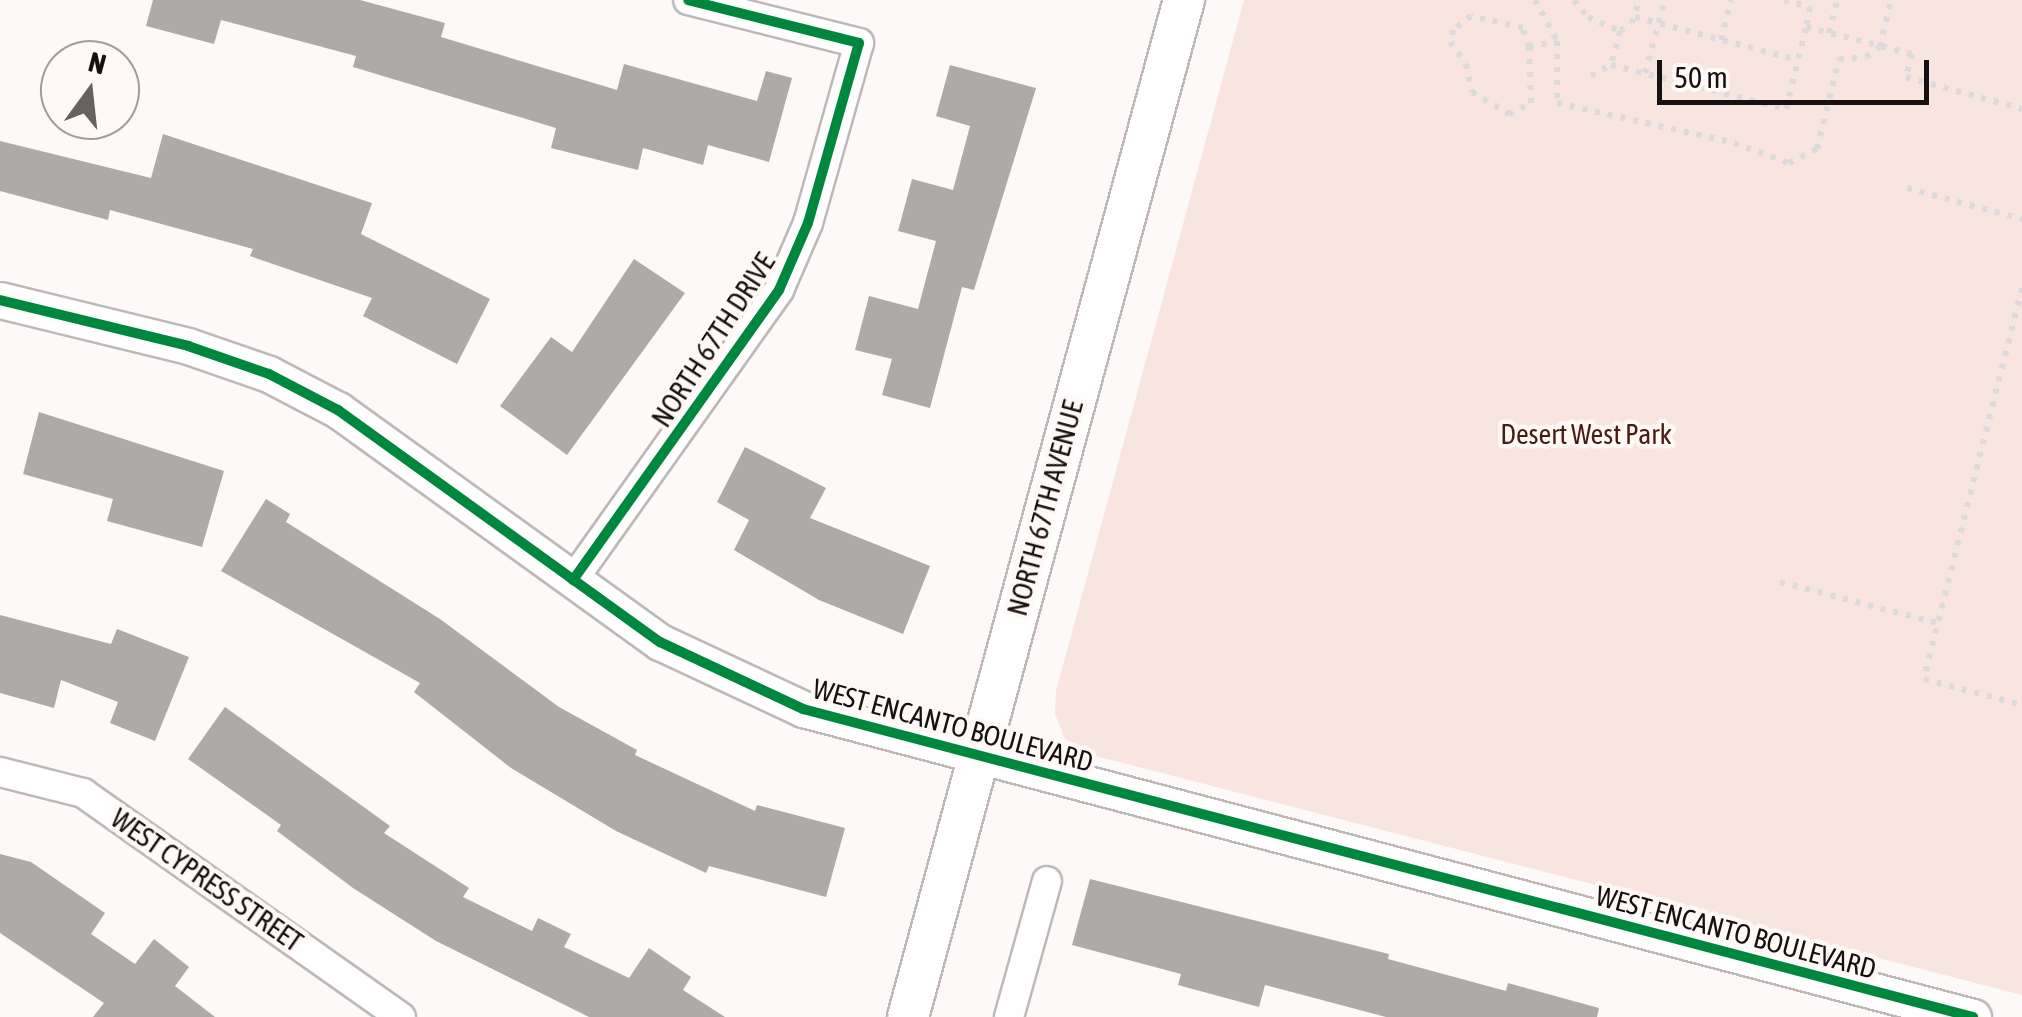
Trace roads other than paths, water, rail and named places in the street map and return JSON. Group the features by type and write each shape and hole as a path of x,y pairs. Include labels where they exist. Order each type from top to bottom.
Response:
{"main road":[{"name":"NORTH 67TH AVENUE","path":"908,1017 1184,0"}],"street":[{"name":"NORTH 67TH DRIVE","path":"572,580 779,290 814,206 859,43 688,0"},
{"name":"WEST ENCANTO BOULEVARD","path":"0,300 188,346 270,374 338,410 660,642 803,708 1973,1017"},
{"name":"WEST CYPRESS STREET","path":"0,772 83,793 401,1017"},
{"path":"1009,1017 1047,881"}],"park label":[{"name":"Desert West Park","path":"1586,434"}]}
